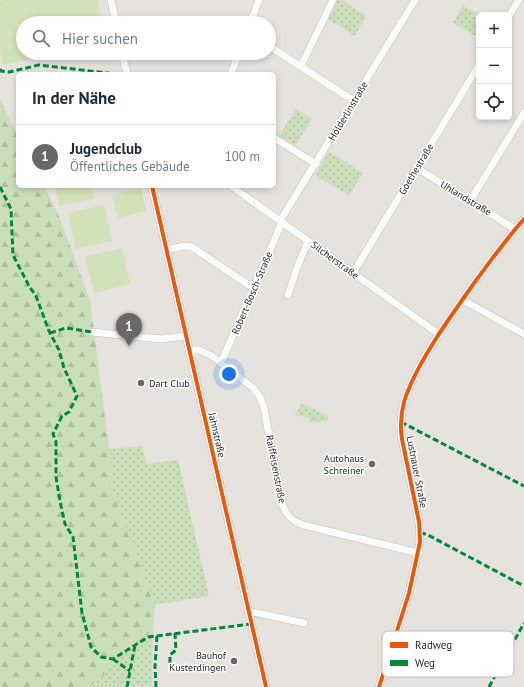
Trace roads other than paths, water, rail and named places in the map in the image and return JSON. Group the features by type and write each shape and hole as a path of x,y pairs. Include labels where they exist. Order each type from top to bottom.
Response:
{"street":[{"path":"111,0 114,16"},
{"path":"253,16 259,0"},
{"path":"300,66 333,0"},
{"name":"Hölderlinstraße","path":"281,222 415,0"},
{"path":"512,12 519,0"},
{"path":"276,51 354,101"},
{"path":"124,60 127,72"},
{"path":"232,72 236,60"},
{"name":"Goethestraße","path":"353,273 476,70"},
{"path":"470,201 524,113"},
{"path":"276,139 316,164"},
{"name":"Uhlandstraße","path":"417,168 515,229"},
{"name":"Jahnstraße","path":"152,188 266,687"},
{"name":"Silcherstraße","path":"234,188 440,334"},
{"name":"Lustnauer Straße","path":"397,631 419,553 419,522 404,452 401,425 404,403 409,390 440,334 462,300 524,219"},
{"name":"Robert-Bosch-Straße","path":"221,363 281,222"},
{"path":"288,295 308,241"},
{"path":"166,250 184,246 192,247 253,288"},
{"path":"462,300 524,334"},
{"path":"92,332 161,339 185,336"},
{"name":"Raiffeisenstraße","path":"189,350 204,351 253,388 263,402 282,504 288,516 303,525 419,553"},
{"path":"248,611 304,623"},
{"name":"Lustnauer Straße","path":"379,687 382,677"}],"place":[{"name":"Jugendclub","path":"129,346"},
{"name":"Dart Club","path":"141,383"},
{"name":"Autohaus Schreiner","path":"372,464"},
{"name":"Bauhof Kusterdingen","path":"234,661"}]}
